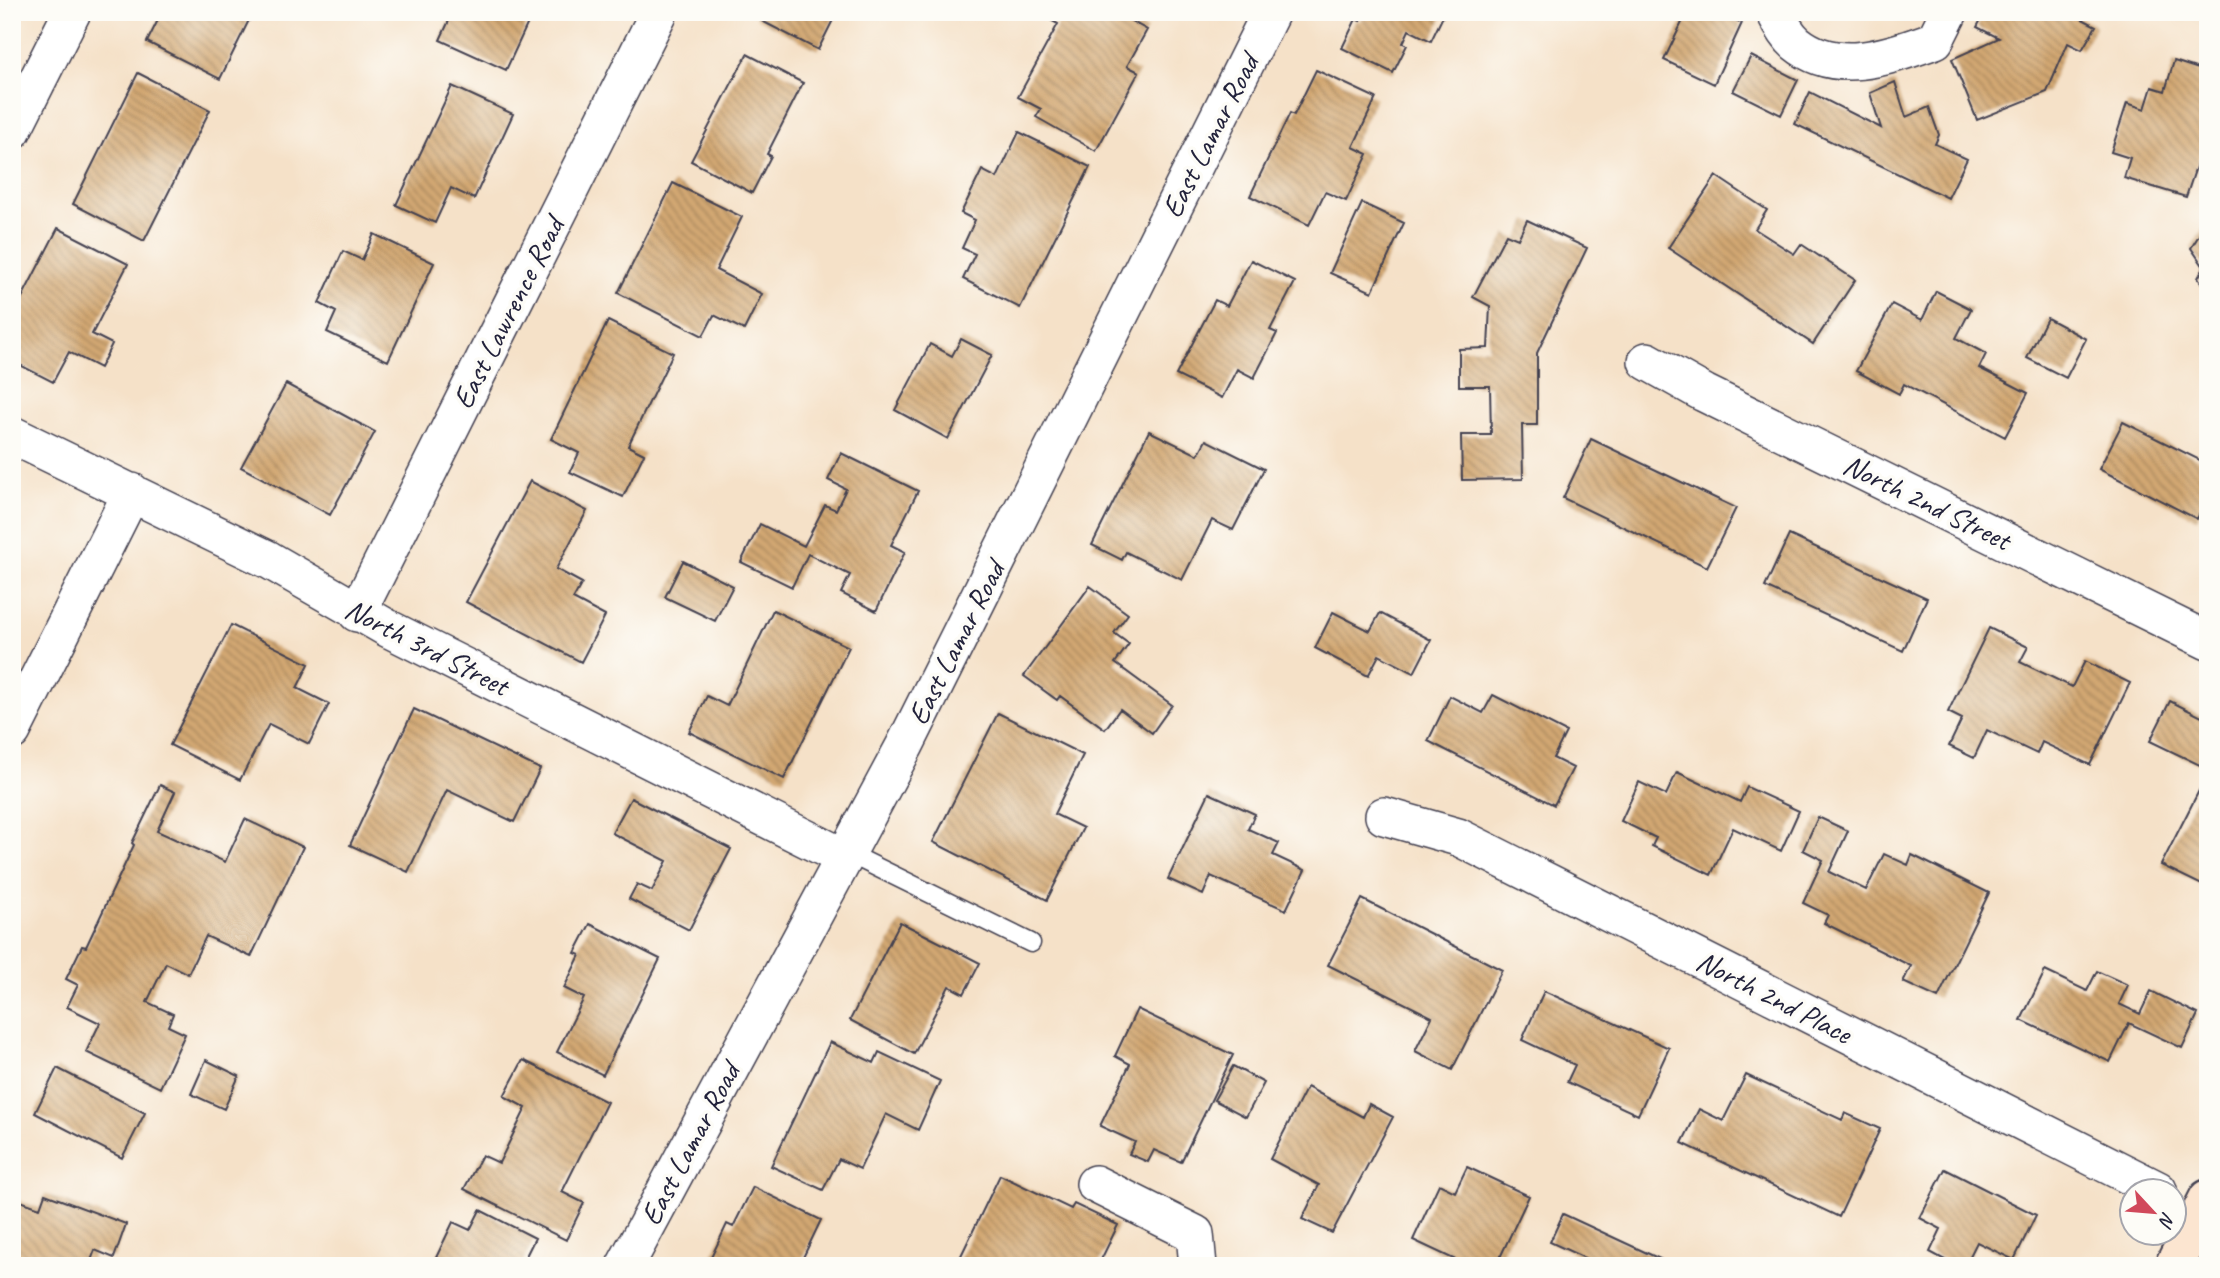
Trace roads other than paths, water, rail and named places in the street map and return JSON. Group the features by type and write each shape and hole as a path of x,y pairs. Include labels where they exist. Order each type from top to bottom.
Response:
{"main road":[{"path":"2174,1266 2194,1203"}],"street":[{"path":"12,131 72,12"},
{"name":"East Lawrence Road","path":"358,613 659,12"},
{"name":"East Lamar Road","path":"625,1266 905,745 1272,12"},
{"path":"1774,12 1796,43 1827,60 1876,60 1935,40 1949,12"},
{"name":"North 2nd Street","path":"1647,361 1704,393 2208,641"},
{"name":"North 3rd Street","path":"12,435 269,560 358,613 844,855"},
{"path":"12,732 132,492"},
{"name":"North 2nd Place","path":"1384,816 1458,837 2128,1176"},
{"path":"1095,1184 1195,1234 1198,1266"}],"lane":[{"path":"844,855 1031,943"}]}
